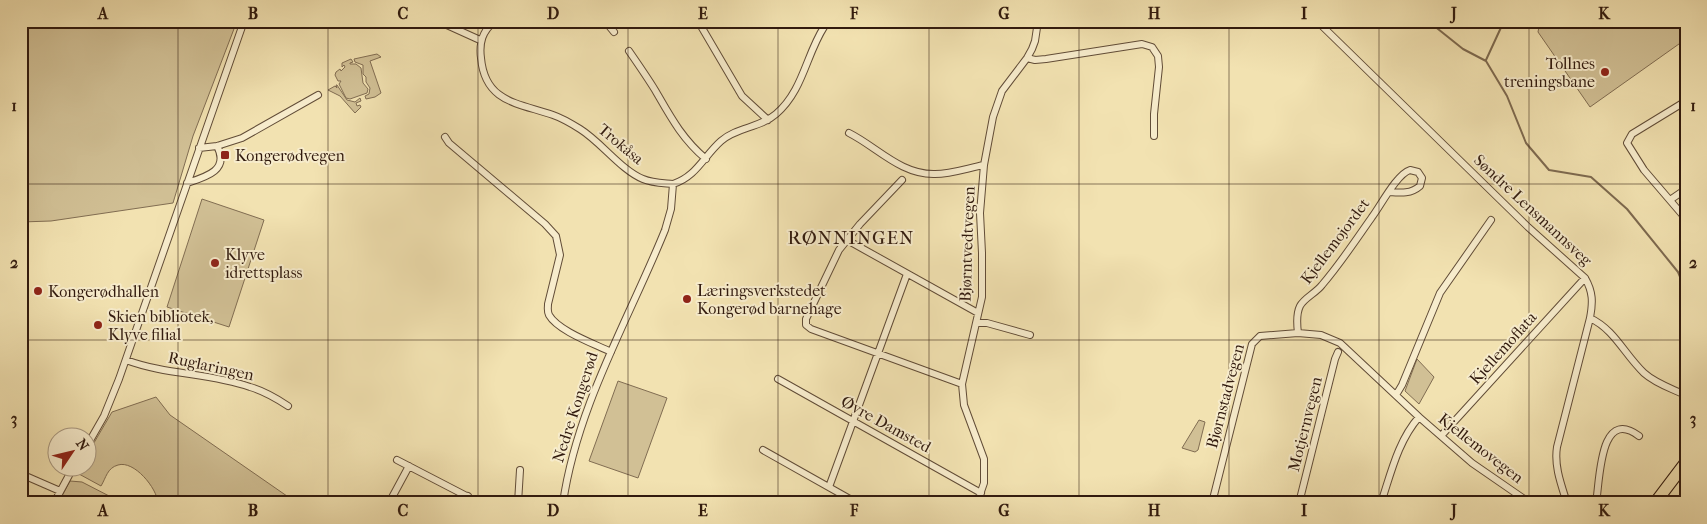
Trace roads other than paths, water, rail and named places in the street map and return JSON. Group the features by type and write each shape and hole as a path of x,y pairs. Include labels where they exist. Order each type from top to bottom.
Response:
{"highway":[{"path":"1655,503 1686,462"}],"street":[{"path":"97,426 110,401 126,360 244,21"},
{"path":"438,21 480,40 495,21"},
{"path":"605,21 614,32"},
{"path":"698,21 742,96 768,120"},
{"path":"611,352 665,230 673,184 690,176 719,143 730,135 768,120 782,108 800,81 814,43 824,26 816,21"},
{"name":"Bjørntvedtvegen","path":"978,503 986,476 984,459 964,405 962,384 983,287 980,213 984,165 997,102 1002,90 1028,58 1035,41 1038,21"},
{"name":"Søndre Lensmannsveg","path":"1317,21 1528,227 1585,278 1590,287 1592,296 1590,318 1557,447 1557,467 1567,503"},
{"name":"Trokåsa","path":"480,40 481,64 484,75 494,91 502,98 523,107 553,115 579,128 594,138 628,170 642,179 657,183 673,184"},
{"path":"1028,58 1046,60 1148,44 1156,51 1159,67 1154,114 1154,136"},
{"path":"628,51 644,73 684,138 706,159"},
{"path":"199,148 218,146 242,138 318,94"},
{"path":"1686,100 1632,134 1627,143 1644,170 1686,219"},
{"path":"849,133 897,163 918,172 937,174 984,165"},
{"name":"Nedre Kongerød","path":"445,137 448,143 545,224 556,236 560,255 548,304 550,317 565,329 611,352 574,450 563,503"},
{"path":"187,183 208,175 219,166 222,157 218,146"},
{"name":"Kjellemojordet","path":"1298,333 1297,323 1300,306 1329,278 1389,192 1406,171 1414,171 1422,178 1420,186 1416,190 1404,193 1389,192"},
{"path":"902,180 848,240 835,258 806,319 806,325 811,329 962,384"},
{"path":"1670,200 1686,189"},
{"path":"1396,395 1402,385 1440,293 1491,220"},
{"path":"848,240 978,313"},
{"path":"829,486 907,274"},
{"name":"Kjellemoflata","path":"1441,436 1585,278"},
{"path":"1590,318 1606,327 1646,375 1663,386 1683,394"},
{"path":"976,323 987,323 1030,335"},
{"path":"1298,333 1321,335 1333,339 1346,348 1420,417"},
{"name":"Bjørnstadvegen","path":"1212,503 1252,344 1260,336 1298,333"},
{"name":"Motjernvegen","path":"1299,503 1338,352"},
{"name":"Ruglaringen","path":"126,360 172,372 239,383 264,392 288,406"},
{"name":"Øvre Damsted","path":"778,379 981,494"},
{"name":"Kjellemovegen","path":"1383,502 1399,449 1406,435 1420,417 1472,463 1530,503"},
{"path":"1596,503 1604,448 1611,436 1621,428 1627,428 1639,436"},
{"path":"764,450 856,503"},
{"path":"397,460 480,503"},
{"path":"389,503 409,466"},
{"path":"518,503 520,470"},
{"path":"21,474 60,491"},
{"path":"54,503 68,476"},
{"path":"464,503 468,496"}],"waterway":[{"path":"1428,21 1463,49 1486,61 1507,96 1526,143 1549,170 1591,177 1627,209 1678,272 1686,291"},
{"path":"1486,60 1504,21"}],"place":[{"name":"Tollnes treningsbane","path":"1605,72"},
{"name":"Kongerødvegen","path":"225,155"},
{"name":"Klyve idrettsplass","path":"215,263"},
{"name":"Kongerødhallen","path":"38,291"},
{"name":"Læringsverkstedet Kongerød barnehage","path":"687,299"},
{"name":"Skien bibliotek, Klyve filial","path":"98,325"}],"district":[{"name":"RØNNINGEN","path":"851,238"}]}
